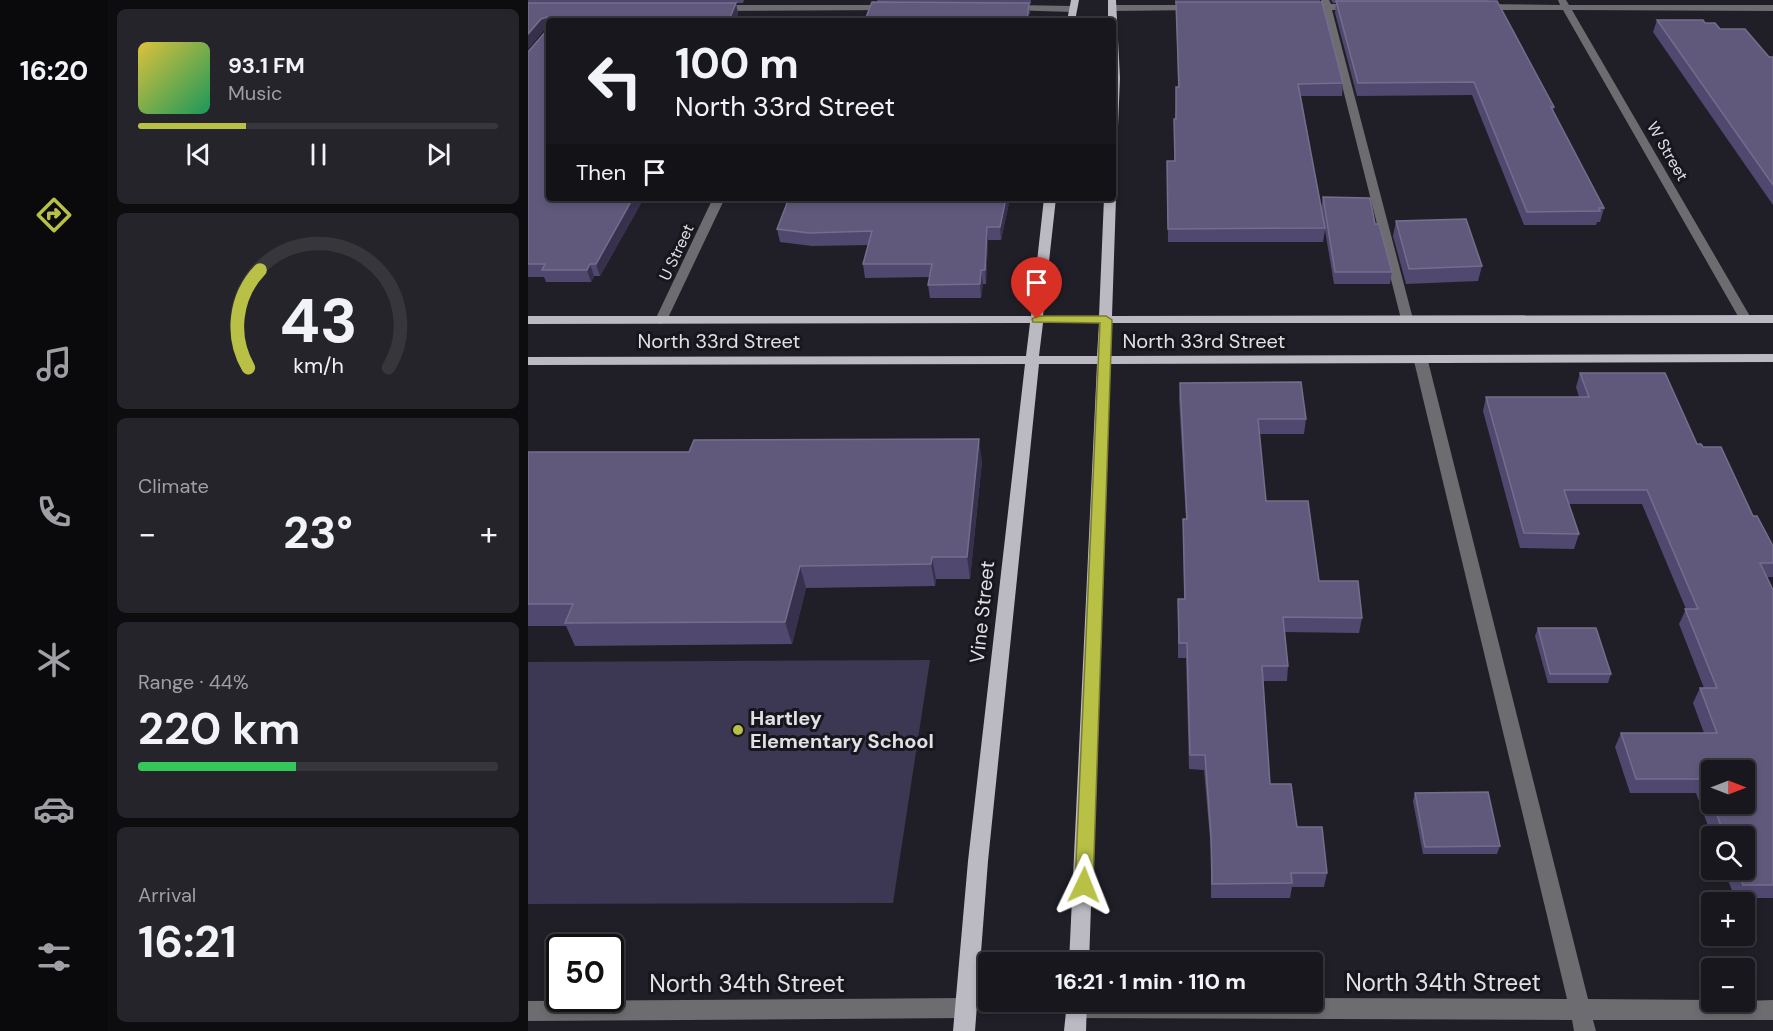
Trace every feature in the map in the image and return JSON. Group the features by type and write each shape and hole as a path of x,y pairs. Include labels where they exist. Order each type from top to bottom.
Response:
{"main road":[{"name":"Vine Street","path":"964,1031 980,850 1050,201"},
{"path":"1079,952 1110,201"},
{"name":"North 33rd Street","path":"528,320 1773,319"},
{"name":"North 33rd Street","path":"528,361 1772,361"},
{"path":"1075,1031 1076,1012"}],"street":[{"path":"712,8 811,4 905,8"},
{"path":"804,18 811,4"},
{"path":"998,8 1074,4"},
{"path":"1113,4 1209,8"},
{"path":"1326,4 1407,319"},
{"path":"1292,7 1326,4 1361,7"},
{"path":"1475,7 1564,4 1773,8"},
{"name":"W Street","path":"1564,4 1745,318"},
{"name":"U Street","path":"661,320 718,201"},
{"path":"1421,361 1585,1031"},
{"name":"North 34th Street","path":"1323,1006 1773,1010"},
{"name":"North 34th Street","path":"528,1011 966,1008"}],"shaded area":[{"path":"930,660 893,903 528,904 528,662"}],"building":[{"path":"1336,1 1497,1 1554,107 1551,107 1604,208 1599,208 1600,211 1527,212 1474,82 1358,83"},
{"path":"872,2 1029,3 1027,18 866,18"},
{"path":"1176,2 1322,2 1343,83 1298,84 1325,228 1168,229 1167,161 1175,161 1174,119 1176,119 1176,87 1179,87"},
{"path":"528,3 736,3 730,18 547,17 541,19 528,34"},
{"path":"1657,20 1703,20 1705,23 1715,23 1720,29 1745,29 1769,57 1773,57 1773,185"},
{"path":"546,31 546,201 631,201 596,264 590,264 587,270 542,270 545,264 528,264 528,52"},
{"path":"1323,197 1370,198 1375,224 1379,224 1392,272 1335,272"},
{"path":"788,201 1005,201 1000,227 987,227 985,270 981,270 980,284 928,285 932,264 863,264 872,231 809,233 777,229"},
{"path":"1466,219 1482,266 1409,269 1396,221"},
{"path":"1580,373 1665,373 1697,444 1703,447 1721,447 1753,516 1757,516 1773,546 1773,563 1760,563 1773,590 1773,885 1743,885 1741,880 1755,880 1755,826 1721,826 1717,814 1755,814 1755,760 1701,760 1701,779 1636,779 1621,733 1717,733 1700,688 1717,688 1685,609 1698,609 1647,490 1564,490 1579,534 1524,533 1486,397 1589,397"},
{"path":"1301,382 1306,419 1258,419 1266,501 1308,501 1319,581 1358,581 1362,618 1283,617 1288,666 1262,666 1270,784 1291,784 1297,827 1322,827 1327,873 1291,873 1292,883 1212,884 1205,755 1190,755 1187,643 1179,643 1178,599 1185,599 1183,519 1187,519 1180,383"},
{"path":"979,439 967,557 932,557 931,564 800,566 785,622 565,623 573,604 528,604 528,452 689,452 694,440"},
{"path":"1538,628 1596,628 1611,674 1550,674"},
{"path":"1488,792 1500,846 1425,847 1415,793"}],"place":[{"name":"Hartley Elementary School","path":"738,730"}],"route":[{"path":"1037,319 1106,320 1084,885"}]}
